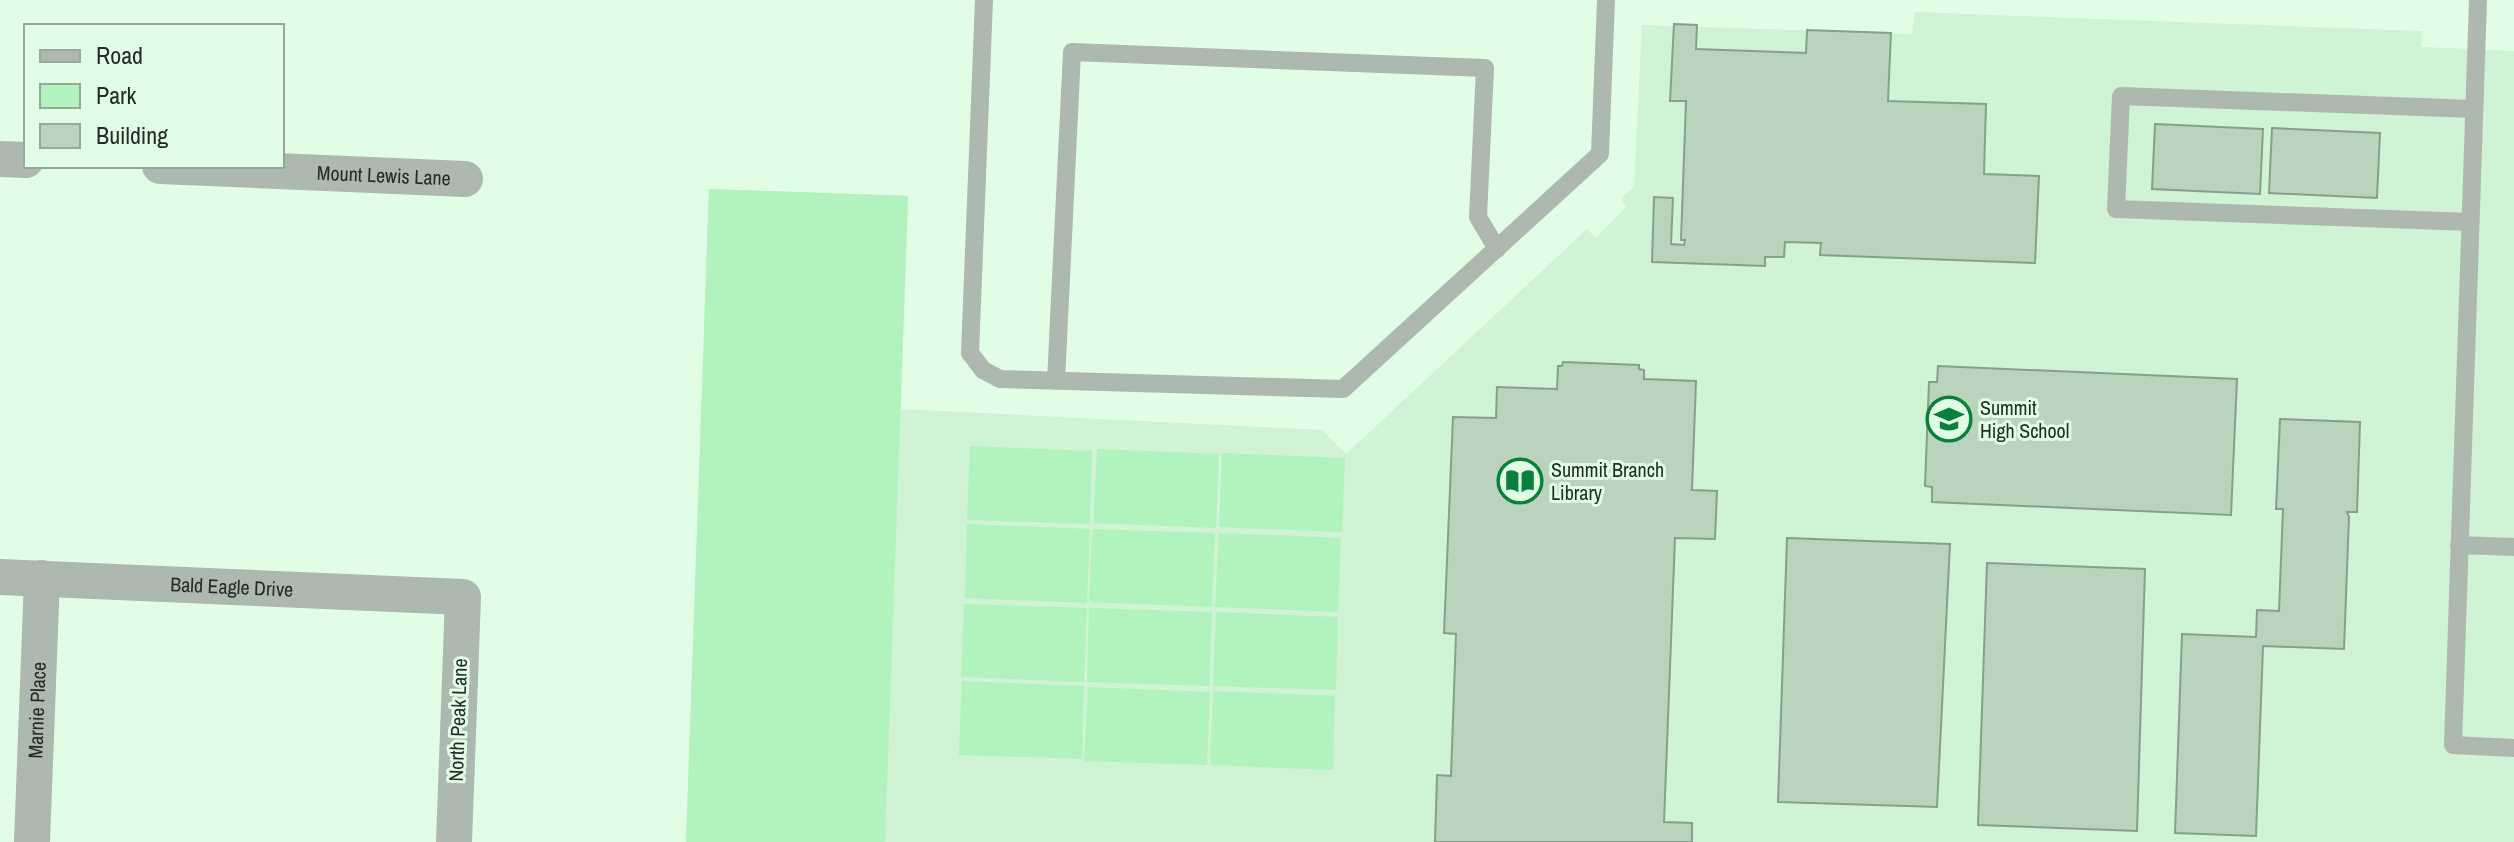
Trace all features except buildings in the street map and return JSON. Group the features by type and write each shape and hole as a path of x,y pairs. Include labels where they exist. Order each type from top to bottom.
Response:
{"street":[{"path":"0,159 24,160"},
{"name":"Mount Lewis Lane","path":"207,168 465,179"},
{"name":"Bald Eagle Drive","path":"0,577 463,597"},
{"name":"Marnie Place","path":"32,842 42,578"},
{"name":"North Peak Lane","path":"454,842 463,597"}],"lane":[{"path":"984,0 970,353 983,370 1000,379 1343,389 1600,154 1606,0"},
{"path":"2478,0 2453,745 2514,748"},
{"path":"1056,381 1072,52 1485,68 1478,217 1497,249"},
{"path":"2470,222 2116,209 2121,96 2473,109"},
{"path":"2459,545 2514,547"}],"shaded area":[{"name":"Summit High School","path":"1915,12 2422,31 2421,47 2514,51 2514,842 686,842 709,189 908,196 901,409 1322,430 1346,454 1587,229 1596,238 1626,207 1621,199 1634,186 1642,25 1912,34"}],"green space":[{"path":"709,189 908,196 885,842 686,842"},
{"path":"970,446 1092,451 1090,524 967,520"},
{"path":"1097,449 1219,454 1216,528 1093,523"},
{"path":"1222,453 1345,458 1342,532 1219,527"},
{"path":"967,524 1090,529 1087,603 965,598"},
{"path":"1092,529 1215,533 1212,607 1089,602"},
{"path":"1219,533 1341,538 1338,612 1215,607"},
{"path":"964,604 1087,608 1084,682 961,677"},
{"path":"1089,608 1212,612 1209,686 1087,682"},
{"path":"1216,612 1338,617 1336,690 1213,686"},
{"path":"962,681 1084,686 1082,759 959,755"},
{"path":"1088,687 1210,692 1207,765 1084,761"},
{"path":"1213,691 1335,696 1333,770 1210,765"}],"place":[{"name":"Summit High School","path":"1949,419"},
{"name":"Summit Branch Library","path":"1520,481"}]}
